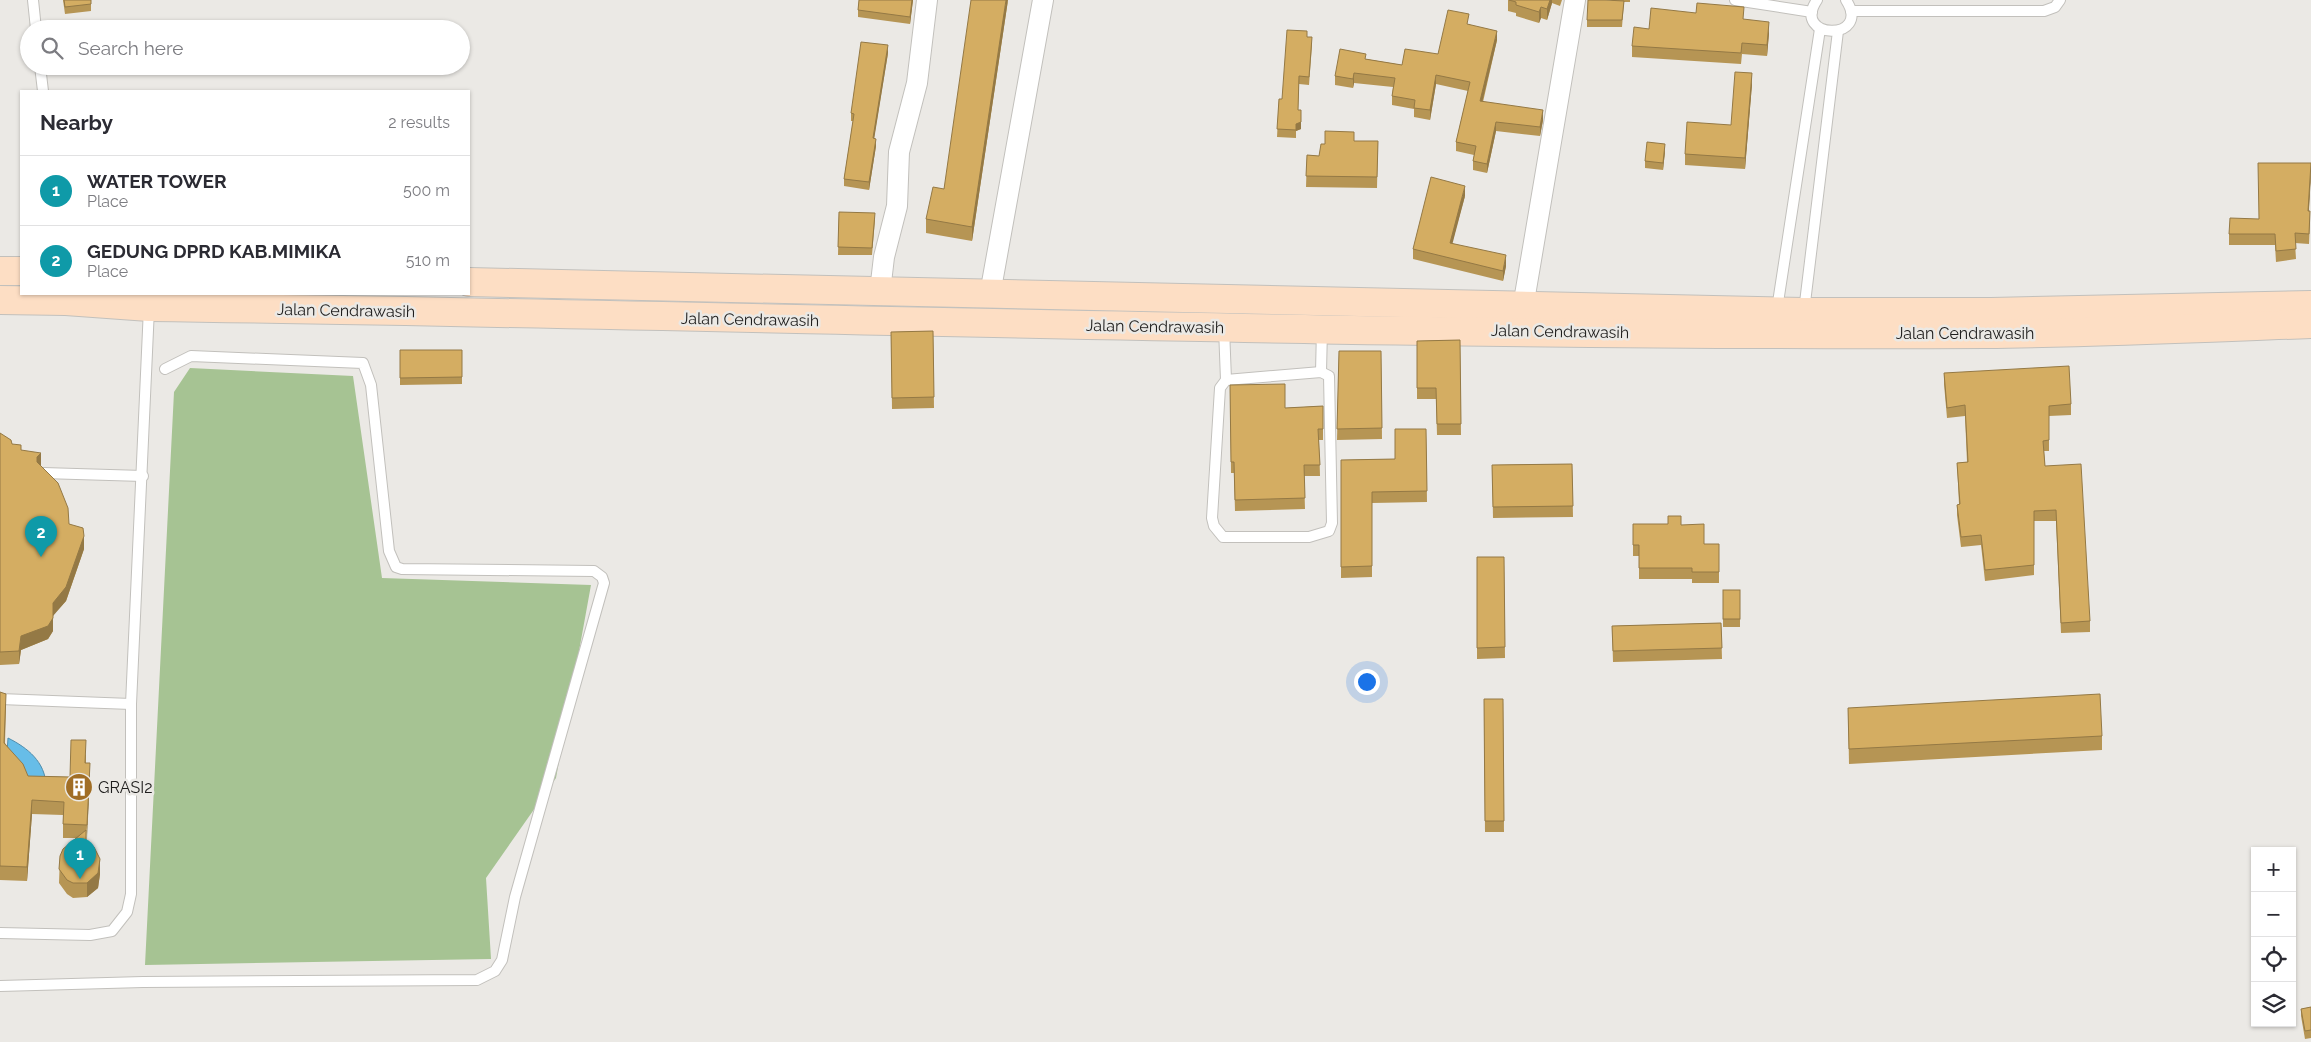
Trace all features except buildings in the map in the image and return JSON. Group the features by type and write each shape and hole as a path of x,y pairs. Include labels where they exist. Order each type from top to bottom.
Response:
{"main road":[{"path":"0,271 20,271"},
{"name":"Jalan Cendrawasih","path":"470,282 1523,307 1989,334 2311,324"},
{"name":"Jalan Cendrawasih","path":"0,300 149,300 1224,327 1322,328 1775,322"},
{"name":"Jalan Cendrawasih","path":"1803,323 1990,312 2311,305"}],"street":[{"path":"880,291 884,257 897,206 899,152 918,83 927,0"},
{"path":"990,294 1043,0"},
{"path":"1523,307 1576,0"}],"lane":[{"path":"32,0 35,20"},
{"path":"1736,0 1812,12"},
{"path":"1817,0 1812,12 1813,18 1820,28 1832,32 1838,31 1848,24 1851,11 1846,0"},
{"path":"1851,11 2044,11 2055,7 2060,0"},
{"path":"1775,322 1820,28"},
{"path":"1803,323 1838,31"},
{"path":"41,75 43,90"},
{"path":"0,933 90,935 112,931 127,912 131,894 131,704 143,476 149,300"},
{"path":"1224,327 1226,380 1218,395 1212,518 1214,526 1218,533 1230,538 1309,537 1329,531 1332,523 1329,376 1321,372 1226,380"},
{"path":"1321,372 1322,328"},
{"path":"0,986 143,982 477,980 495,971 502,960 515,897 604,583 599,574 594,571 402,569 396,567 389,551 372,385 363,363 191,356 165,369"},
{"path":"43,472 143,476"},
{"path":"0,699 131,704"}],"green space":[{"path":"190,368 353,376 382,578 591,585 556,778 486,878 491,959 145,965 174,392"}],"water":[{"path":"8,738 29,751 39,763 46,785 31,786 7,754"}],"place":[{"name":"GEDUNG DPRD KAB.MIMIKA","path":"41,557"},
{"name":"GRASI2","path":"79,787"},
{"name":"WATER TOWER","path":"80,879"}]}
